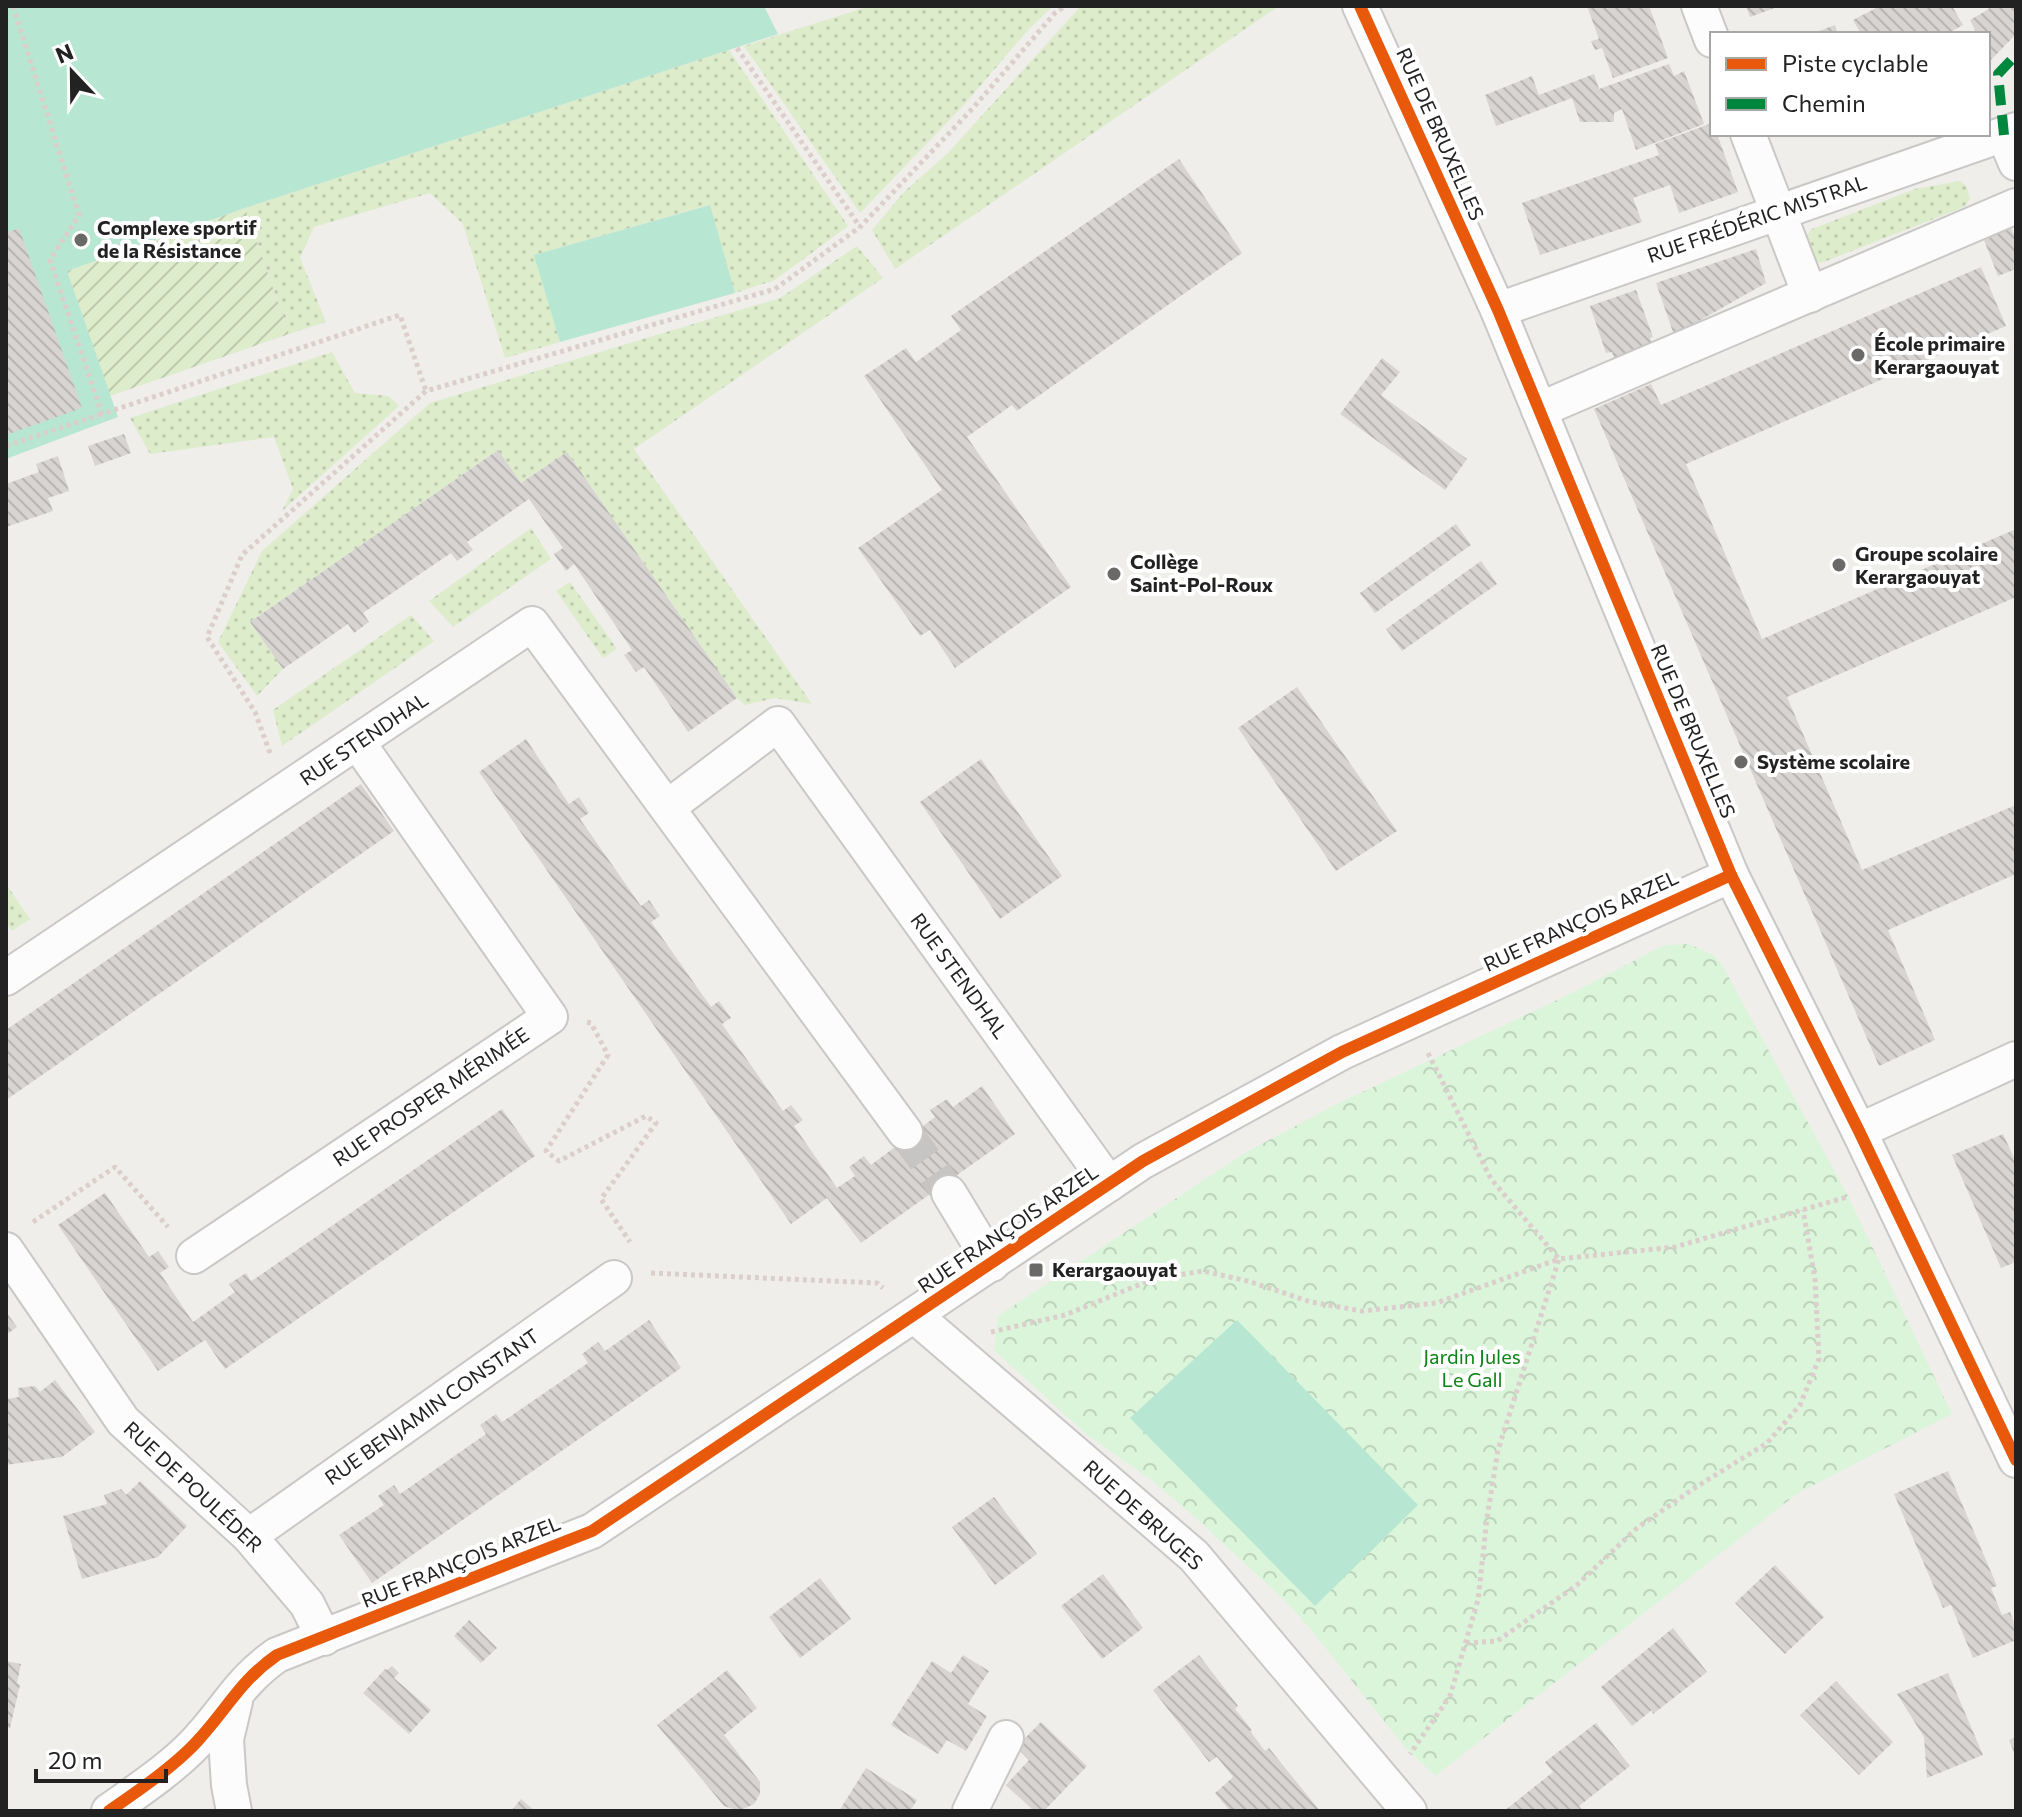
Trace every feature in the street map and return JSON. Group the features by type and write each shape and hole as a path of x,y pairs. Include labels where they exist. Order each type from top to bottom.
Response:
{"street":[{"name":"RUE DE BRUXELLES","path":"1360,6 1498,310 1731,875 1859,1131 2016,1460"},
{"path":"1699,6 1710,35"},
{"path":"1749,136 1810,295"},
{"name":"RUE FRÉDÉRIC MISTRAL","path":"1498,310 1777,212 2012,143"},
{"path":"1539,410 2016,206"},
{"name":"RUE STENDHAL","path":"6,978 532,624 905,1132"},
{"name":"RUE STENDHAL","path":"668,807 778,724 1109,1184"},
{"name":"RUE PROSPER MÉRIMÉE","path":"194,1256 550,1017 358,743"},
{"name":"RUE FRANÇOIS ARZEL","path":"324,1638 592,1531 1143,1161 1342,1052 1731,875"},
{"path":"1859,1131 2016,1059"},
{"path":"949,1193 992,1264"},
{"name":"RUE DE POULÉDER","path":"6,1250 123,1421 249,1536 307,1604 324,1638"},
{"name":"RUE BENJAMIN CONSTANT","path":"249,1536 614,1278"},
{"name":"RUE DE BRUGES","path":"915,1316 1194,1556 1409,1811"},
{"path":"109,1811 200,1739 256,1669 277,1655 324,1638"},
{"path":"234,1811 226,1739 237,1689"},
{"path":"980,1808 1006,1738"}],"path":[{"path":"13,6 79,215 50,260 102,414"},
{"path":"285,792 255,712 207,637 242,555 426,391 775,289 860,227 973,108 1055,13 1065,6"},
{"path":"737,48 860,227"},
{"path":"6,446 400,315 426,391"},
{"path":"550,1017 591,1023 608,1055 546,1151 559,1161 646,1116 656,1123 601,1199 632,1244"},
{"path":"1412,1020 1491,1179 1559,1259"},
{"path":"30,1224 115,1167 194,1256"},
{"path":"953,1348 996,1329 1065,1315 1153,1279 1203,1271 1248,1281 1311,1302 1362,1311 1436,1303 1559,1259 1675,1247 1883,1184"},
{"path":"1466,1643 1497,1641 1577,1585 1637,1528 1767,1443 1800,1405 1819,1359 1815,1279 1803,1210"},
{"path":"1385,1783 1411,1753 1450,1696 1478,1600 1498,1450 1559,1259"},
{"path":"646,1265 652,1274 877,1283 915,1316"}],"green space":[{"name":"Complexe sportif de la Résistance","path":"6,6 764,6 778,34 245,208 67,271 118,417 6,459"},
{"path":"870,6 1053,6 860,213 744,46"},
{"path":"1081,6 1279,6 895,269 872,230 904,192 948,153"},
{"path":"729,50 848,226 775,280 735,293 709,205 535,255 560,342 505,358 463,224 430,193 314,227 300,258 326,322 289,334 245,208"},
{"path":"1960,181 1967,187 1970,199 1964,207 1821,263 1813,261 1805,237 1812,229 1915,189"},
{"path":"710,205 735,293 560,342 534,255"},
{"path":"245,208 289,334 110,396 67,271"},
{"path":"857,246 883,278 634,449 812,704 774,698 745,705 737,698 567,452 521,483 498,450 250,622 283,669 257,696 218,642 262,551 430,403 780,298"},
{"path":"332,352 355,393 389,396 399,406 282,511 293,489 274,437 150,454 130,418"},
{"path":"531,528 551,559 453,627 429,601"},
{"path":"570,582 617,649 603,658 556,591"},
{"path":"411,615 434,641 282,746 273,710"},
{"path":"6,884 30,919 12,931 6,923"},
{"name":"Jardin Jules Le Gall","path":"1689,944 1713,955 1721,963 1848,1196 1952,1414 1798,1493 1435,1776 1404,1746 1308,1626 1280,1596 1188,1511 1150,1479 1086,1434 994,1350 998,1316 1245,1153 1333,1106 1574,992 1664,945"},
{"path":"1237,1320 1418,1505 1315,1606 1130,1418"}],"building":[{"path":"1587,6 1649,6 1668,58 1613,78 1602,48 1595,50 1591,41 1599,39"},
{"path":"1746,6 1780,6 1750,17"},
{"path":"1880,6 1952,6 1963,25 1951,32 1860,32 1853,20"},
{"path":"1988,6 2016,6 2016,34 1991,60 1990,32 1976,32 1970,20 1989,9"},
{"path":"1835,25 1837,32 1816,32"},
{"path":"1669,64 1674,76 1684,71 1704,124 1636,150 1622,109 1614,113 1614,122 1580,122 1572,98 1496,126 1485,95 1532,76 1539,95 1594,74 1599,89"},
{"path":"1710,124 1710,136 1718,136 1738,192 1679,213 1670,185 1633,198 1642,222 1540,255 1522,203 1659,155 1655,144"},
{"path":"1179,159 1242,253 1017,411 1012,405 967,437 1071,587 955,668 930,630 920,636 858,548 942,490 864,376 906,348 916,362 961,330 951,316"},
{"path":"19,228 82,408 6,435 6,233"},
{"path":"2011,228 2016,239 2016,269 1998,276 1984,240"},
{"path":"1756,249 1766,283 1674,335 1656,283"},
{"path":"1981,267 2006,326 1686,464 1762,639 2016,529 2016,597 1787,697 1862,870 2016,805 2016,874 1888,930 1935,1040 1879,1066 1594,409 1651,384 1661,405"},
{"path":"1636,290 1653,337 1650,338 1653,346 1616,364 1612,352 1606,353 1590,306"},
{"path":"1382,358 1400,372 1381,395 1467,459 1445,490 1340,414"},
{"path":"124,434 131,453 95,466 88,446"},
{"path":"498,450 521,483 567,452 737,698 688,732 644,667 636,672 624,655 632,650 574,564 566,571 554,554 563,548 529,499 467,542 473,550 457,561 451,553 363,613 369,622 354,633 348,624 283,669 250,622"},
{"path":"58,456 69,491 48,498 53,511 6,527 6,484 39,472 36,464"},
{"path":"1456,524 1471,545 1375,613 1360,593"},
{"path":"1481,561 1497,584 1402,651 1386,629"},
{"path":"1297,687 1397,831 1336,871 1238,728"},
{"path":"526,739 569,804 579,797 589,813 580,819 641,906 649,900 660,916 651,922 711,1007 719,1001 731,1018 722,1024 783,1111 791,1105 803,1120 794,1126 837,1188 855,1176 849,1167 864,1156 871,1165 935,1117 930,1110 947,1099 953,1107 982,1086 1015,1134 861,1243 827,1198 791,1224 479,772"},
{"path":"981,759 1062,876 1000,919 920,802"},
{"path":"361,784 394,831 6,1100 6,1030"},
{"path":"502,1109 535,1156 225,1369 205,1340 158,1371 58,1225 105,1193 149,1257 158,1251 169,1267 160,1273 193,1322 235,1292 229,1284 246,1273 251,1281 256,1278"},
{"path":"2003,1134 2016,1162 2016,1262 2001,1268 1952,1155"},
{"path":"6,1312 17,1327 6,1335"},
{"path":"649,1320 681,1368 372,1583 339,1535 384,1505 378,1496 394,1485 400,1494 486,1434 480,1425 496,1414 502,1422 588,1363 582,1354 598,1342 605,1351"},
{"path":"55,1380 95,1432 62,1457 6,1465 6,1399 19,1397 18,1388 35,1386 40,1392"},
{"path":"1948,1471 1997,1586 1991,1588 2002,1615 2010,1612 2016,1628 2016,1640 1973,1658 1951,1605 1943,1608 1894,1494"},
{"path":"140,1481 187,1526 158,1557 82,1579 63,1516 107,1504 104,1495 121,1489 126,1495"},
{"path":"994,1497 1037,1554 995,1585 952,1527"},
{"path":"1775,1565 1824,1617 1785,1654 1735,1603"},
{"path":"1103,1574 1143,1628 1102,1659 1061,1606"},
{"path":"820,1578 851,1619 800,1658 769,1617"},
{"path":"469,1620 497,1648 481,1663 454,1636"},
{"path":"1673,1628 1707,1672 1653,1714 1652,1710 1632,1726 1601,1687"},
{"path":"963,1655 989,1671 968,1704 987,1716 966,1751 947,1740 938,1754 891,1725 932,1661 951,1673"},
{"path":"1199,1655 1238,1706 1235,1709 1265,1751 1269,1748 1320,1811 1230,1811 1215,1793 1233,1777 1217,1757 1209,1762 1153,1690"},
{"path":"6,1661 21,1664 17,1683 20,1685 10,1728 6,1727"},
{"path":"392,1666 399,1673 394,1678 431,1710 409,1734 363,1693 385,1669"},
{"path":"727,1670 757,1708 724,1735 760,1782 760,1794 754,1804 739,1811 724,1806 657,1725"},
{"path":"1948,1673 1983,1755 1927,1778 1924,1737 1897,1694"},
{"path":"1836,1681 1893,1742 1859,1775 1800,1715"},
{"path":"1041,1722 1087,1766 1044,1811 1034,1811 1006,1785 1029,1760 1016,1747"},
{"path":"1596,1723 1630,1766 1579,1806 1583,1811 1504,1811 1553,1772 1545,1762"},
{"path":"2016,1737 2016,1758 2009,1740"},
{"path":"866,1768 917,1800 910,1811 839,1811"},
{"path":"521,1799 535,1811 511,1811"}],"tunnel":[{"path":"905,1132 949,1193"}],"marked path":[{"path":"2004,135 1998,74 2016,55"}],"cycle path":[{"path":"1360,6 1498,310 1731,875 1859,1131 2016,1460"},
{"path":"109,1811 181,1757 245,1684 277,1655 592,1531 1143,1161 1342,1052 1731,875"}],"place":[{"name":"Complexe sportif de la Résistance","path":"81,240"},
{"name":"École primaire Kerargaouyat","path":"1858,355"},
{"name":"Groupe scolaire Kerargaouyat","path":"1839,565"},
{"name":"Collège Saint-Pol-Roux","path":"1114,574"},
{"name":"Système scolaire","path":"1741,762"},
{"name":"Kerargaouyat","path":"1036,1270"}]}
